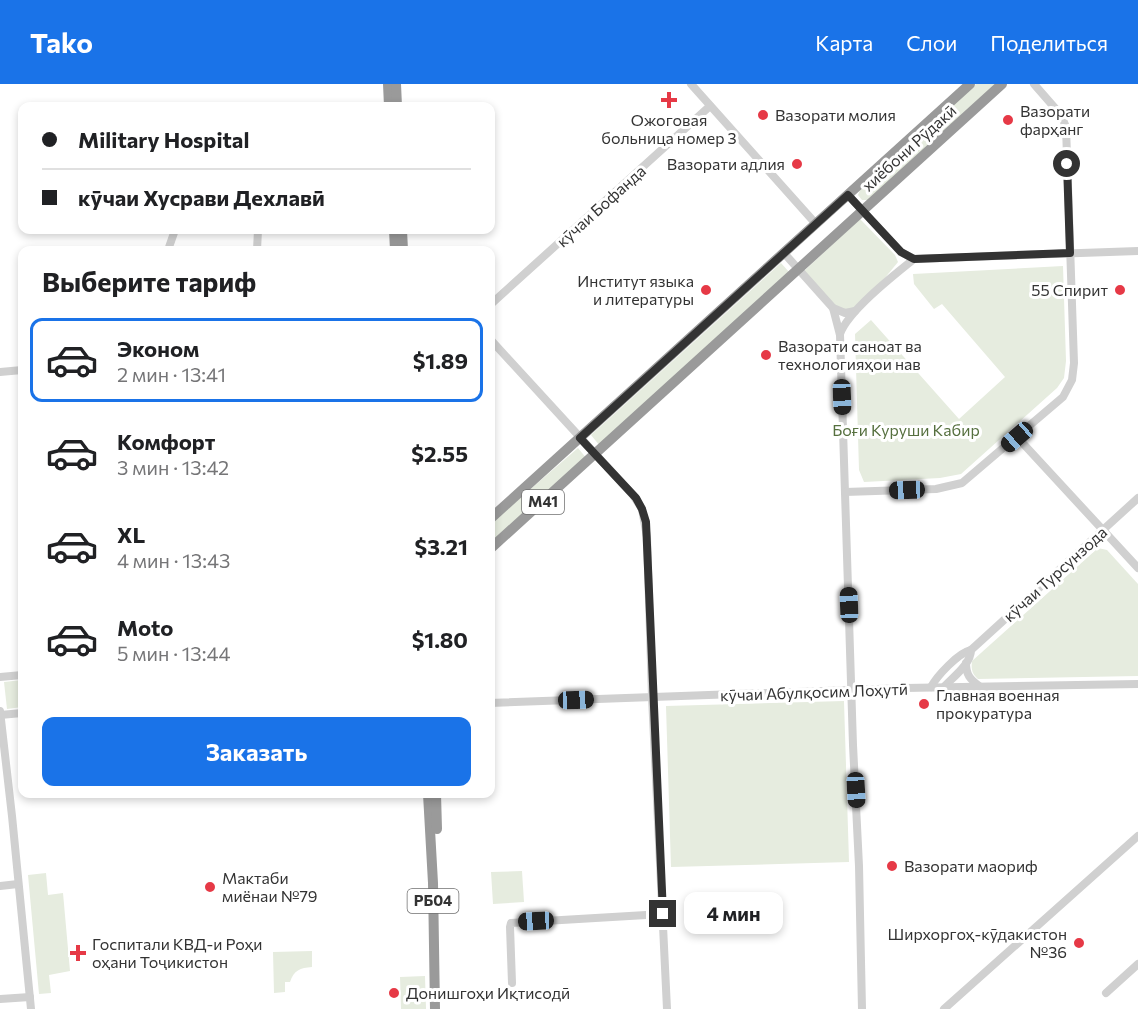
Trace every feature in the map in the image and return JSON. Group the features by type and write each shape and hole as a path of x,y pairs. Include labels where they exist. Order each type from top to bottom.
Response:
{"highway":[{"path":"388,84 388,102"},
{"path":"396,84 397,102"},
{"name":"M41","path":"495,514 970,84"},
{"name":"хиёбони Рӯдакӣ","path":"495,545 1002,84"},
{"name":"РБ04","path":"428,798 433,883 435,1009"},
{"name":"РБ04","path":"436,798 442,1009"}],"street":[{"path":"691,84 816,224"},
{"path":"845,492 936,489 957,485 973,476 1063,397 1072,380 1074,363 1066,124 1034,84"},
{"name":"кӯчаи Бофанда","path":"495,301 710,106"},
{"path":"848,195 901,252 914,259 1138,250"},
{"path":"901,252 904,259 903,267"},
{"path":"784,253 833,308 845,313 856,311"},
{"path":"840,334 856,311 914,259"},
{"path":"833,308 840,334 862,1009"},
{"path":"495,344 636,498 645,518 667,1009"},
{"path":"0,372 18,370"},
{"path":"1017,437 1138,568"},
{"name":"кӯчаи Турсунзода","path":"931,687 963,652 971,650 1138,498"},
{"name":"кӯчаи Турсунзода","path":"944,687 966,663 971,650"},
{"path":"966,663 969,678 979,686"},
{"path":"0,677 18,675"},
{"name":"кӯчаи Абулқосим Лоҳутӣ","path":"495,703 931,687 1138,684"},
{"path":"18,713 0,714 31,1009"},
{"path":"944,1009 1138,836"},
{"path":"0,886 18,884"},
{"path":"512,983 511,923 663,914"},
{"path":"1106,993 1138,964"},
{"path":"0,999 30,997"}],"green space":[{"path":"976,84 997,84 871,200 862,200 858,195 860,190"},
{"path":"860,219 895,255 898,262 875,290 854,309 847,310 834,306 804,271"},
{"path":"781,263 790,273 600,446 591,435"},
{"name":"Боғи Куруши Кабир","path":"1063,266 1066,361 1064,378 1057,388 961,474 940,478 864,482 859,470 855,334 871,320 959,419 1005,377 942,304 934,309 914,284 913,274"},
{"path":"578,448 587,459 495,540 495,520"},
{"path":"1098,548 1107,550 1138,584 1138,676 978,679 972,671 972,661"},
{"path":"18,680 18,708 7,709 4,682"},
{"path":"844,701 849,862 671,867 666,706"},
{"path":"522,871 524,902 493,904 491,872"},
{"path":"46,873 48,895 63,893 70,971 49,975 51,993 39,994 28,875"},
{"path":"312,951 312,967 298,970 290,982 285,982 285,992 274,993 273,952"},
{"path":"425,976 426,1009 401,1009 400,977"}],"place":[{"name":"Ожоговая больница номер 3","path":"669,100"},
{"name":"Вазорати молия","path":"763,115"},
{"name":"Вазорати фарҳанг","path":"1008,120"},
{"name":"Вазорати адлия","path":"797,164"},
{"name":"Институт языка и литературы","path":"706,290"},
{"name":"55 Спирит","path":"1120,290"},
{"name":"Вазорати саноат ва технологияҳои нав","path":"766,355"},
{"name":"Главная военная прокуратура","path":"924,704"},
{"name":"Вазорати маориф","path":"892,866"},
{"name":"Мактаби миёнаи №79","path":"210,887"},
{"name":"Ширхоргоҳ-кӯдакистон №36","path":"1079,943"},
{"name":"Госпитали КВД-и Роҳи оҳани Тоҷикистон","path":"78,953"},
{"name":"Донишгоҳи Иқтисодӣ","path":"394,993"}],"route":[{"path":"663,914 646,522 636,498 580,438 848,195 901,252 914,259 1070,253 1067,164"}]}
